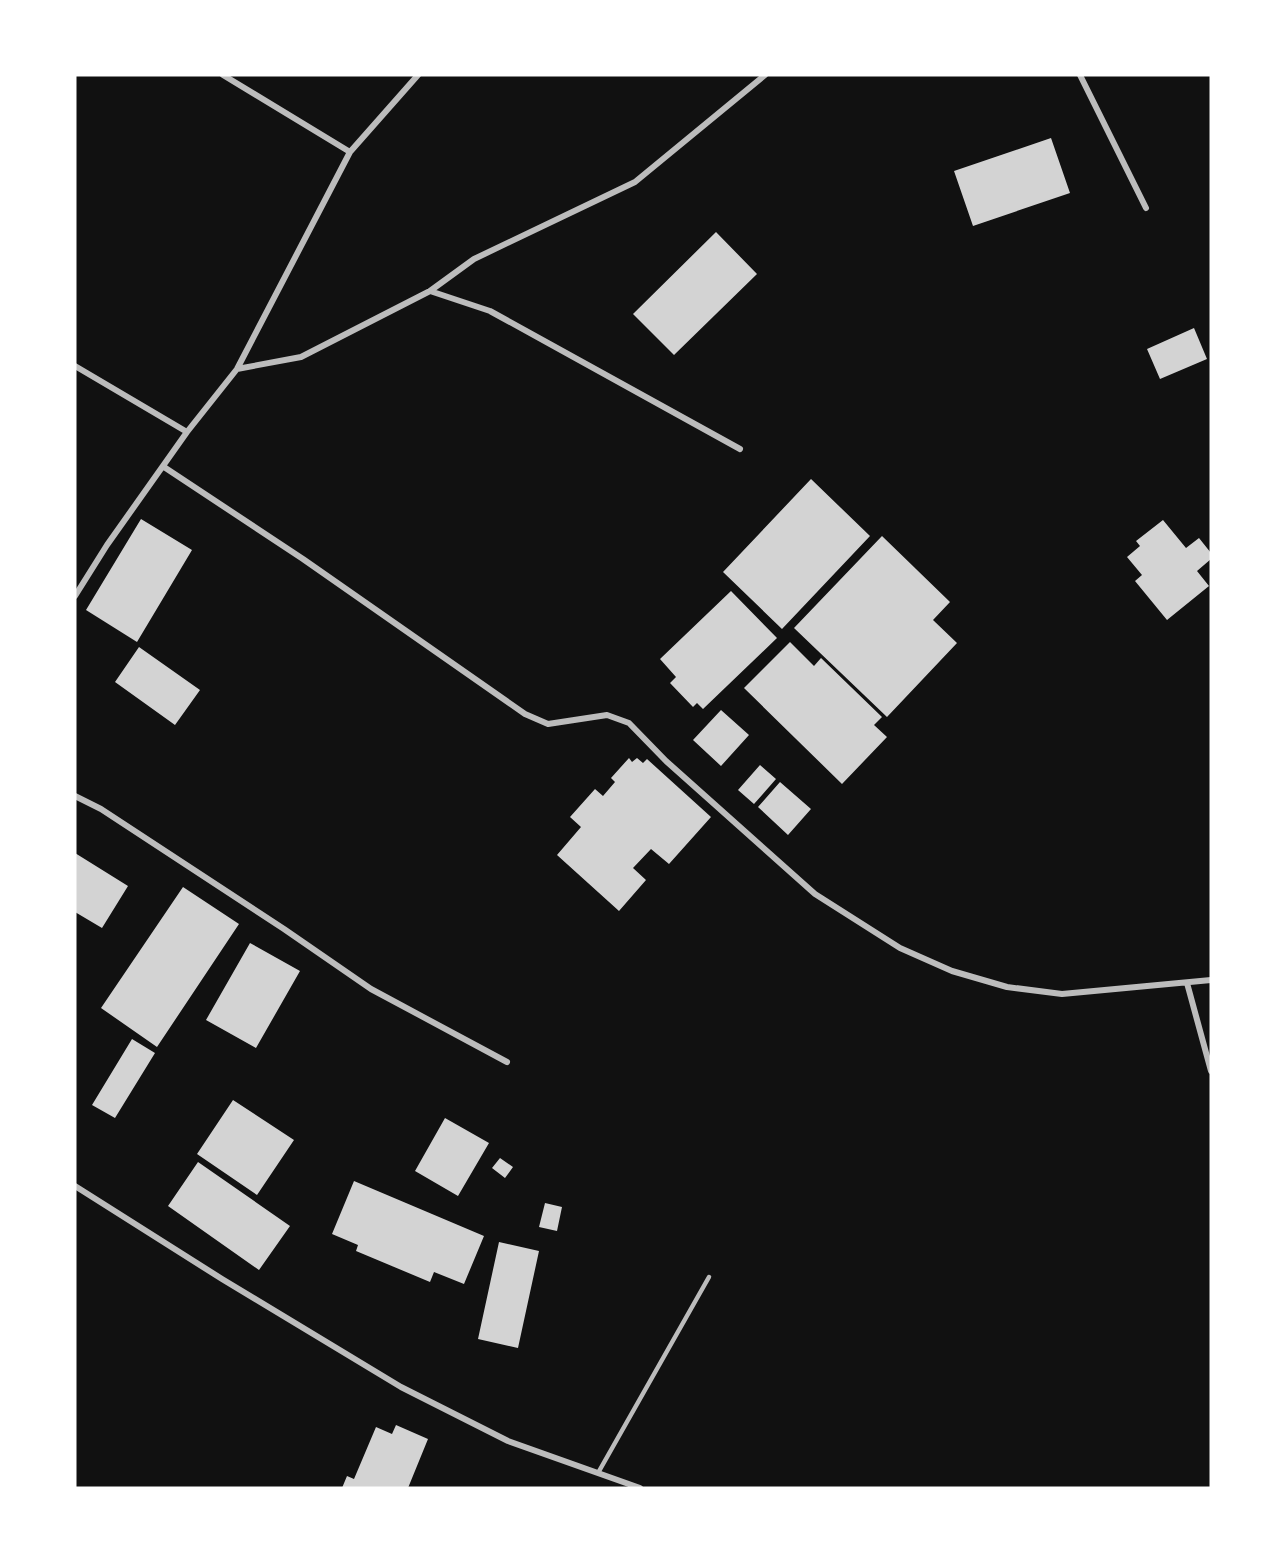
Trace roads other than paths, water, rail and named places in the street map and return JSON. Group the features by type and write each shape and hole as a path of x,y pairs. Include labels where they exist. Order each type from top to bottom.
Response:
{"street":[{"path":"223,75 350,152"},
{"path":"75,596 107,545 187,432 237,369 350,152 418,75"},
{"path":"237,369 301,357 430,291 474,260 635,182 765,75"},
{"path":"1080,75 1146,208"},
{"path":"430,291 490,311 740,449"},
{"path":"75,366 187,432"},
{"path":"164,466 525,714 548,724 607,715 629,723 666,761 814,894 900,948 952,971 1007,987 1062,994 1211,980"},
{"path":"75,796 101,809 371,989 507,1062"},
{"path":"1187,983 1211,1071"},
{"path":"75,1186 222,1279 401,1387 508,1441 640,1488"}],"lane":[{"path":"597,1473 709,1277"}]}
